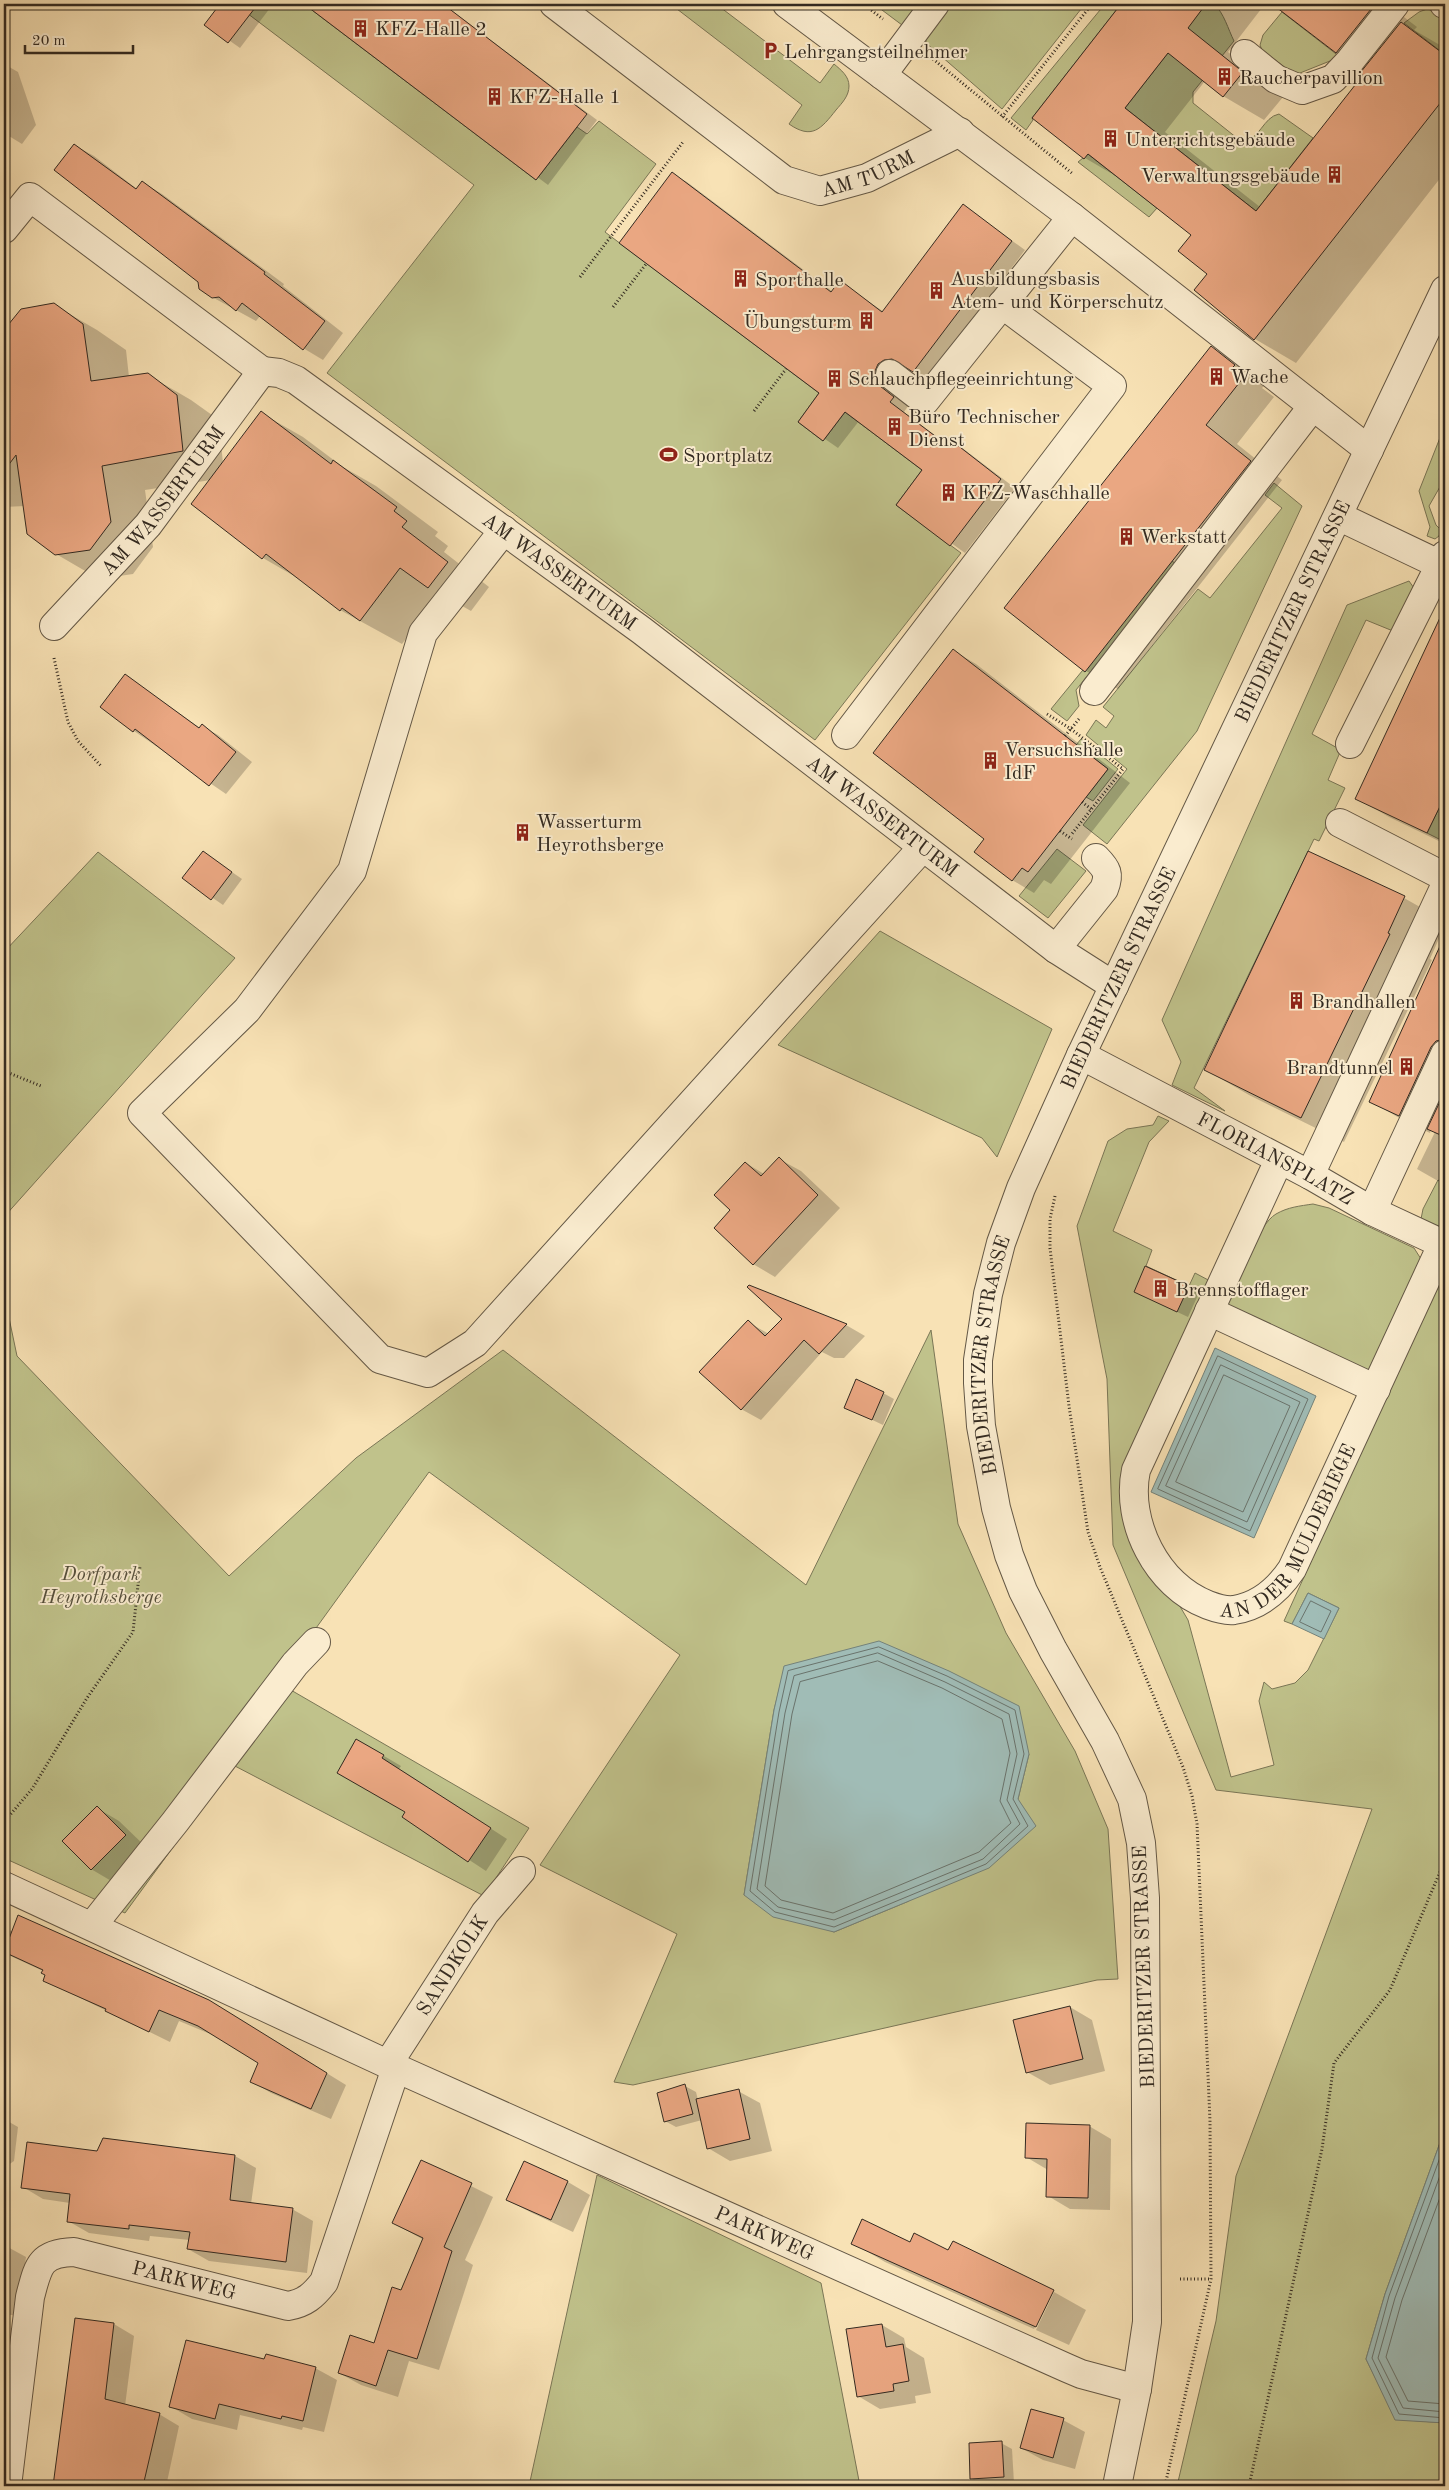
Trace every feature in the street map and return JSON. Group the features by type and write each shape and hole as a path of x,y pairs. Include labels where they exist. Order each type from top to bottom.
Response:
{"street":[{"name":"AM TURM","path":"554,4 784,180 820,191 867,178 960,132"},
{"path":"788,4 1072,217 1230,340 1283,371 1313,406 1369,450"},
{"path":"882,75 935,4"},
{"path":"1245,54 1276,79 1302,90 1333,79 1350,61 1395,4"},
{"path":"4,229 30,197 262,371"},
{"path":"890,374 925,401 1072,217"},
{"name":"BIEDERITZER STRASSE","path":"1117,2486 1137,2390 1147,2322 1145,1898 1138,1823 1132,1799 1117,1765 1050,1643 1023,1590 1009,1555 996,1508 978,1401 978,1360 988,1294 1001,1243 1021,1188 1081,1055 1445,290"},
{"path":"846,735 1112,386 1002,304"},
{"name":"AM WASSERTURM","path":"54,626 148,524 262,371 280,373 296,380 641,630 1056,949 1114,986"},
{"path":"1094,691 1313,406"},
{"path":"1338,516 1439,561 1350,744"},
{"path":"504,530 423,633 352,871 246,1010 142,1112 380,1359 428,1374 475,1342 923,847"},
{"path":"1340,823 1445,876"},
{"path":"1056,949 1104,889 1108,879 1106,868 1096,858"},
{"path":"1310,1175 1445,886"},
{"path":"1372,1211 1445,1054"},
{"name":"FLORIANSPLATZ","path":"1081,1055 1310,1175 1372,1211 1444,1245"},
{"name":"AN DER MULDEBIEGE","path":"1279,1160 1136,1470 1133,1485 1136,1518 1156,1562 1176,1584 1201,1602 1233,1610 1266,1598 1281,1584 1292,1569 1444,1245"},
{"path":"1210,1311 1376,1389"},
{"path":"92,1926 295,1664 316,1642"},
{"name":"SANDKOLK","path":"392,2066 485,1912 521,1871"},
{"name":"PARKWEG","path":"4,1886 392,2066 1082,2374 1137,2390"},
{"name":"PARKWEG","path":"7,2486 30,2297 36,2272 45,2258 56,2252 74,2252 288,2306 301,2304 313,2296 324,2282 392,2066"}],"path":[{"path":"863,4 909,39 1080,179"},
{"path":"1002,117 1092,4"},
{"path":"580,277 701,117"},
{"path":"614,307 646,264"},
{"path":"754,411 786,369"},
{"path":"54,626 54,665 68,722 78,741 101,766"},
{"path":"1047,714 1071,729 1124,769 1069,837"},
{"path":"1082,802 1091,809"},
{"path":"4,1071 40,1086"},
{"path":"4,1822 32,1789 87,1698 133,1632 140,1566"},
{"path":"1249,2486 1322,2149 1334,2063 1390,1990 1445,1860"},
{"path":"1174,2279 1211,2279"}],"green space":[{"name":"Sportplatz","path":"235,4 304,4 536,180 577,127 587,134 599,121 656,164 605,232 819,393 798,422 823,441 845,412 922,470 896,505 961,553 815,740 327,373 474,185"},
{"path":"681,4 716,4 820,83 834,64 848,79 849,90 843,102 831,117 816,130 810,132 797,129 789,124 802,105 677,9"},
{"path":"874,4 918,4 902,25"},
{"path":"952,4 1085,4 1002,109 926,43 926,38"},
{"path":"1105,4 1121,4 1032,118 1033,120 1026,130 1011,118"},
{"path":"1206,4 1214,4 1223,16 1234,41 1193,92 1193,103 1242,142 1253,137 1269,119 1279,114 1313,138 1256,211 1125,108"},
{"path":"1427,9 1445,14 1445,33 1439,50 1404,23 1419,12"},
{"path":"1282,12 1340,57 1295,75 1262,50 1260,45 1263,35"},
{"path":"1088,154 1157,208 1149,217 1078,162"},
{"path":"1445,425 1445,478 1429,506 1436,525 1441,530 1439,536 1435,539 1427,536 1430,527 1419,491"},
{"path":"1274,483 1302,506 1197,731 1107,844 1083,825 1127,769 1086,735 1096,720 1106,728 1114,716 1103,707 1198,589 1210,598 1282,508 1265,495"},
{"path":"1172,561 1176,564 1076,690 1079,706 1067,721 1051,709"},
{"path":"1409,581 1416,591 1393,631 1366,620 1312,734 1341,750 1328,780 1345,788 1319,841 1314,839 1194,1088 1225,1111 1172,1085 1181,1062 1162,1020 1347,605"},
{"path":"1081,739 1118,769 1093,801 1086,797 1108,769 1076,745"},
{"path":"1445,796 1445,842 1427,833"},
{"path":"1057,849 1086,871 1048,918 1019,896"},
{"path":"98,852 235,958 4,1217 4,952"},
{"path":"880,931 1052,1029 997,1157 982,1138 778,1045"},
{"path":"1158,1116 1169,1121 1149,1142 1113,1231 1152,1250 1146,1266 1189,1286 1195,1273 1212,1282 1120,1490 1122,1508 1188,1620 1231,1777 1274,1765 1259,1701 1264,1682 1272,1689 1295,1683 1308,1670 1339,1608 1308,1593 1292,1624 1284,1621 1436,1286 1445,1276 1445,2129 1385,2294 1366,2359 1396,2419 1445,2423 1445,2486 1177,2486 1216,2321 1236,2176 1372,1809 1216,1790 1113,1545 1107,1379 1077,1226 1108,1141 1127,1129 1153,1125"},
{"path":"1438,1180 1445,1184 1445,1231 1421,1219 1423,1209"},
{"path":"1313,1204 1329,1208 1414,1248 1421,1259 1371,1369 1366,1371 1226,1304 1255,1241 1269,1220 1285,1210"},
{"name":"Dorfpark Heyrothsberge","path":"4,1294 17,1356 229,1576 356,1458 503,1350 806,1585 931,1330 958,1524 1006,1633 1075,1751 1108,1829 1118,1979 1097,1980 633,2085 614,2082 677,1934 540,1865 680,1655 429,1472 277,1682 529,1828 484,1896 233,1765 125,1913 4,1858","holes":["785,1666 1029,1754 1018,1799 909,1901 834,1932 744,1895 774,1710"]},
{"path":"597,2175 821,2283 860,2486 529,2486"}],"water":[{"path":"1215,1348 1316,1396 1254,1538 1151,1492"},
{"path":"1308,1593 1339,1608 1324,1639 1292,1624"},
{"path":"879,1641 949,1671 1019,1706 1029,1754 1018,1799 1036,1826 989,1868 834,1932 773,1917 744,1895 774,1710 784,1666"},
{"path":"1445,2129 1445,2423 1395,2420 1366,2359 1385,2294"}],"building":[{"path":"220,4 258,4 228,43 204,25"},
{"name":"KFZ-Halle 1","path":"304,4 443,4 587,114 536,180"},
{"path":"1121,4 1206,4 1188,28 1243,72 1223,97 1168,53 1125,108 1256,211 1363,75 1360,73 1401,22 1445,55 1445,97 1254,340 1194,290 1207,274 1178,251 1191,235 1088,154 1084,159 1032,118"},
{"path":"1272,4 1375,4 1336,53"},
{"path":"74,144 136,189 142,181 265,272 264,274 325,321 303,350 242,303 236,311 219,297 212,298 199,289 198,282 54,170"},
{"path":"672,172 831,292 840,280 882,312 963,204 1012,241 913,372 892,359 884,360 878,364 875,371 875,379 880,386 894,397 890,402 943,442 947,437 1001,479 950,546 896,505 922,470 845,412 823,441 798,422 819,393 619,243"},
{"path":"54,303 83,324 91,381 148,373 177,395 183,451 102,466 111,522 90,550 55,555 27,534 16,455 4,471 4,330 21,309"},
{"name":"Werkstatt","path":"1211,346 1235,365 1231,369 1243,378 1206,425 1251,461 1085,672 1004,608"},
{"path":"261,411 331,464 333,460 397,507 394,511 407,521 402,527 448,562 428,588 400,568 360,621 342,608 340,611 266,554 262,559 191,504"},
{"path":"1445,607 1445,796 1427,833 1355,799"},
{"name":"Versuchshalle IdF","path":"953,649 1108,769 1028,872 1022,868 1012,881 974,852 984,839 873,753"},
{"path":"125,674 199,728 202,724 236,752 209,786 135,729 133,732 100,707"},
{"path":"203,851 232,872 211,900 182,878"},
{"name":"Brandhallen","path":"1308,851 1405,896 1388,933 1390,934 1301,1118 1204,1070"},
{"name":"Brandtunnel","path":"1445,935 1445,1039 1436,1041 1431,1047 1399,1116 1369,1102"},
{"path":"1445,1091 1445,1137 1427,1129"},
{"path":"779,1157 818,1195 753,1265 714,1228 730,1210 714,1195 745,1162 761,1176"},
{"name":"Brennstofflager","path":"1145,1266 1189,1286 1177,1312 1134,1292"},
{"path":"749,1285 847,1324 819,1354 804,1340 741,1410 699,1372 748,1320 765,1336 782,1319 747,1287"},
{"path":"856,1379 884,1392 872,1420 844,1408"},
{"path":"356,1739 384,1755 382,1758 491,1828 468,1862 402,1817 405,1812 337,1773"},
{"path":"97,1806 126,1835 91,1870 62,1841"},
{"path":"18,1915 209,2000 327,2073 311,2109 250,2082 258,2063 198,2026 159,2010 149,2032 105,2011 106,2009 43,1981 45,1975 41,1973 43,1970 4,1952"},
{"path":"1070,2006 1083,2059 1026,2073 1013,2020"},
{"path":"685,2084 693,2114 664,2122 657,2093"},
{"path":"739,2089 750,2139 707,2149 696,2099"},
{"path":"1026,2123 1090,2125 1088,2198 1046,2197 1047,2159 1025,2158"},
{"path":"103,2138 235,2155 230,2200 293,2208 286,2262 187,2249 190,2232 129,2225 129,2229 67,2222 70,2194 21,2188 27,2142 97,2151"},
{"path":"421,2160 472,2183 444,2247 452,2251 417,2359 388,2350 376,2386 338,2373 350,2335 374,2343 392,2287 401,2290 423,2238 392,2223"},
{"path":"524,2161 568,2181 551,2220 506,2200"},
{"path":"862,2219 910,2242 914,2233 948,2250 953,2241 1054,2290 1036,2327 851,2244"},
{"path":"75,2318 114,2323 105,2399 160,2413 143,2486 53,2486"},
{"path":"882,2324 886,2347 903,2344 909,2381 893,2384 894,2391 857,2397 846,2329"},
{"path":"186,2340 264,2359 266,2354 316,2367 303,2421 282,2416 281,2419 219,2404 215,2419 169,2407"},
{"path":"1031,2409 1064,2418 1053,2458 1020,2448"},
{"path":"1002,2441 1004,2477 970,2479 969,2443"}],"place":[{"name":"KFZ-Halle 2","path":"361,28"},
{"name":"Lehrgangsteilnehmer","path":"770,51"},
{"name":"Raucherpavillion","path":"1225,77"},
{"name":"KFZ-Halle 1","path":"495,96"},
{"name":"Unterrichtsgebäude","path":"1111,139"},
{"name":"Verwaltungsgebäude","path":"1334,175"},
{"name":"Sporthalle","path":"741,279"},
{"name":"Ausbildungsbasis Atem- und Körperschutz","path":"936,290"},
{"name":"Übungsturm","path":"866,321"},
{"name":"Wache","path":"1216,376"},
{"name":"Schlauchpflegeeinrichtung","path":"834,378"},
{"name":"Büro Technischer Dienst","path":"894,427"},
{"name":"Sportplatz","path":"669,455"},
{"name":"KFZ-Waschhalle","path":"948,492"},
{"name":"Werkstatt","path":"1126,536"},
{"name":"Versuchshalle IdF","path":"990,761"},
{"name":"Wasserturm Heyrothsberge","path":"522,833"},
{"name":"Brandhallen","path":"1297,1001"},
{"name":"Brandtunnel","path":"1407,1067"},
{"name":"Brennstofflager","path":"1161,1289"}]}
